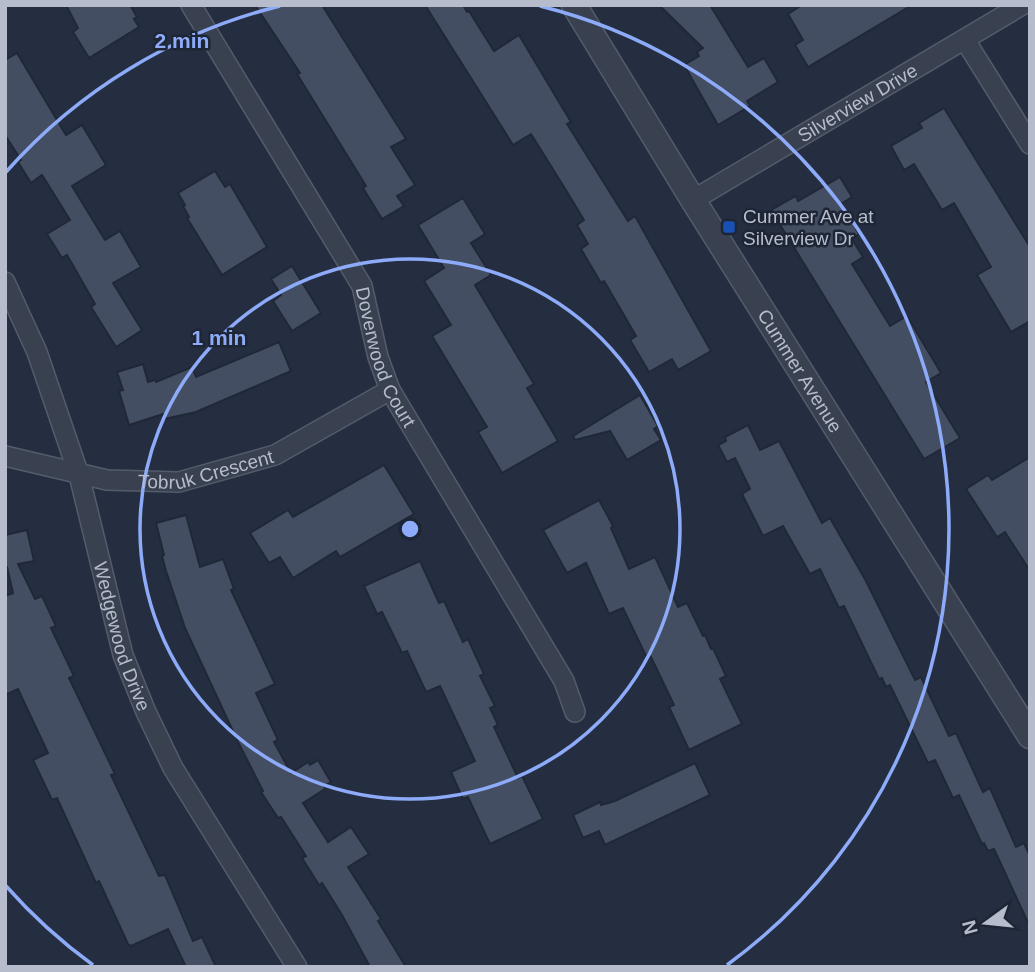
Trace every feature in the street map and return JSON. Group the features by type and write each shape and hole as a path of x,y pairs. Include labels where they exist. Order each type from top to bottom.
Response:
{"street":[{"name":"Doverwood Court","path":"191,5 362,286 378,357 390,390 564,681 575,712"},
{"name":"Cummer Avenue","path":"574,5 693,200 1030,736"},
{"name":"Silverview Drive","path":"693,200 1022,5"},
{"path":"965,40 1030,144"},
{"name":"Wedgewood Drive","path":"5,282 37,352 79,475 123,655 146,712 173,768 297,967"},
{"name":"Tobruk Crescent","path":"5,456 107,480 179,482 275,456 390,390"}],"building":[{"path":"66,5 130,5 139,27 89,58 73,32 78,28"},
{"path":"255,5 322,5 406,139 391,147 415,185 397,196 404,206 382,219 363,188 366,186 297,74 300,73"},
{"path":"425,5 463,5 494,51 519,35 571,122 567,124 628,221 635,216 711,351 678,370 672,359 649,372 630,340 636,336 604,281 601,283 581,249 588,244 577,225 584,220 564,187 531,134 513,145"},
{"path":"659,5 710,5 748,67 764,58 778,82 747,101 750,106 718,125 684,65 699,56 697,52 703,48"},
{"path":"802,5 912,5 808,67 795,45 803,40 788,14"},
{"path":"17,53 66,135 82,125 106,165 72,186 105,240 120,231 141,267 113,283 142,330 116,347 91,307 95,304 67,255 62,258 47,234 70,220 42,175 31,183 18,162 21,160 5,135 5,60"},
{"path":"944,108 1030,247 1030,321 1011,332 977,275 991,267 954,203 942,210 914,164 904,170 891,146 922,128 919,123"},
{"path":"215,171 225,187 230,184 267,247 222,275 187,218 189,217 183,206 185,205 178,193"},
{"path":"840,177 852,197 841,204 859,234 852,239 863,257 852,264 890,326 907,316 941,373 926,382 960,438 924,459 771,210 796,196 798,201"},
{"path":"463,198 485,234 471,243 491,275 475,285 534,384 527,388 558,441 502,473 478,432 487,427 432,336 451,325 424,281 444,268 418,225"},
{"path":"292,266 321,313 292,331 273,301 281,295 271,279"},
{"path":"279,342 291,371 196,412 164,419 163,414 129,425 119,391 123,390 117,372 143,364 148,382 156,382 192,367 196,377"},
{"path":"640,395 658,426 654,429 661,440 627,460 610,431 575,440 573,436"},
{"path":"748,425 760,450 779,441 822,523 830,518 866,581 915,680 921,677 949,736 956,733 983,792 990,788 1016,847 1024,843 1030,856 1030,927 994,849 988,851 984,843 982,844 959,795 953,798 935,760 928,763 890,685 886,687 882,678 879,679 844,606 839,608 820,569 810,574 783,526 763,536 742,494 750,489 735,458 727,462 718,445 726,441 725,437"},
{"path":"1030,457 1030,571 1005,532 997,537 966,489 988,475 992,480"},
{"path":"384,465 414,514 340,557 336,551 293,578 280,557 269,563 250,533 288,510 293,517"},
{"path":"599,500 613,526 611,528 629,569 655,557 678,607 687,603 726,676 720,679 742,724 689,750 669,707 674,705 623,608 609,614 586,563 567,573 543,530"},
{"path":"186,515 200,567 223,559 234,589 231,590 275,684 256,693 278,740 274,742 291,773 308,762 310,765 318,760 331,782 303,803 328,842 351,827 369,854 348,867 381,919 378,921 406,967 370,967 342,915 302,858 306,856 261,792 263,791 185,628 166,571 156,523"},
{"path":"27,530 34,561 18,564 35,599 42,596 56,626 51,628 74,676 69,678 115,774 111,775 159,876 165,875 193,941 202,937 216,967 186,967 168,929 131,946 128,944 99,881 96,883 57,798 52,800 33,760 48,753 18,689 5,695 5,596 13,593 5,567 5,535"},
{"path":"420,561 439,603 444,601 463,642 468,639 484,674 480,676 495,706 490,708 498,725 494,727 518,778 522,776 543,819 490,844 468,797 463,799 451,772 475,761 440,686 426,692 407,651 402,653 382,612 377,614 364,586"},
{"path":"695,763 710,795 605,845 599,831 583,838 573,815 600,802 601,805 615,801"}],"place":[{"name":"Cummer Ave at Silverview Dr","path":"729,227"}]}
